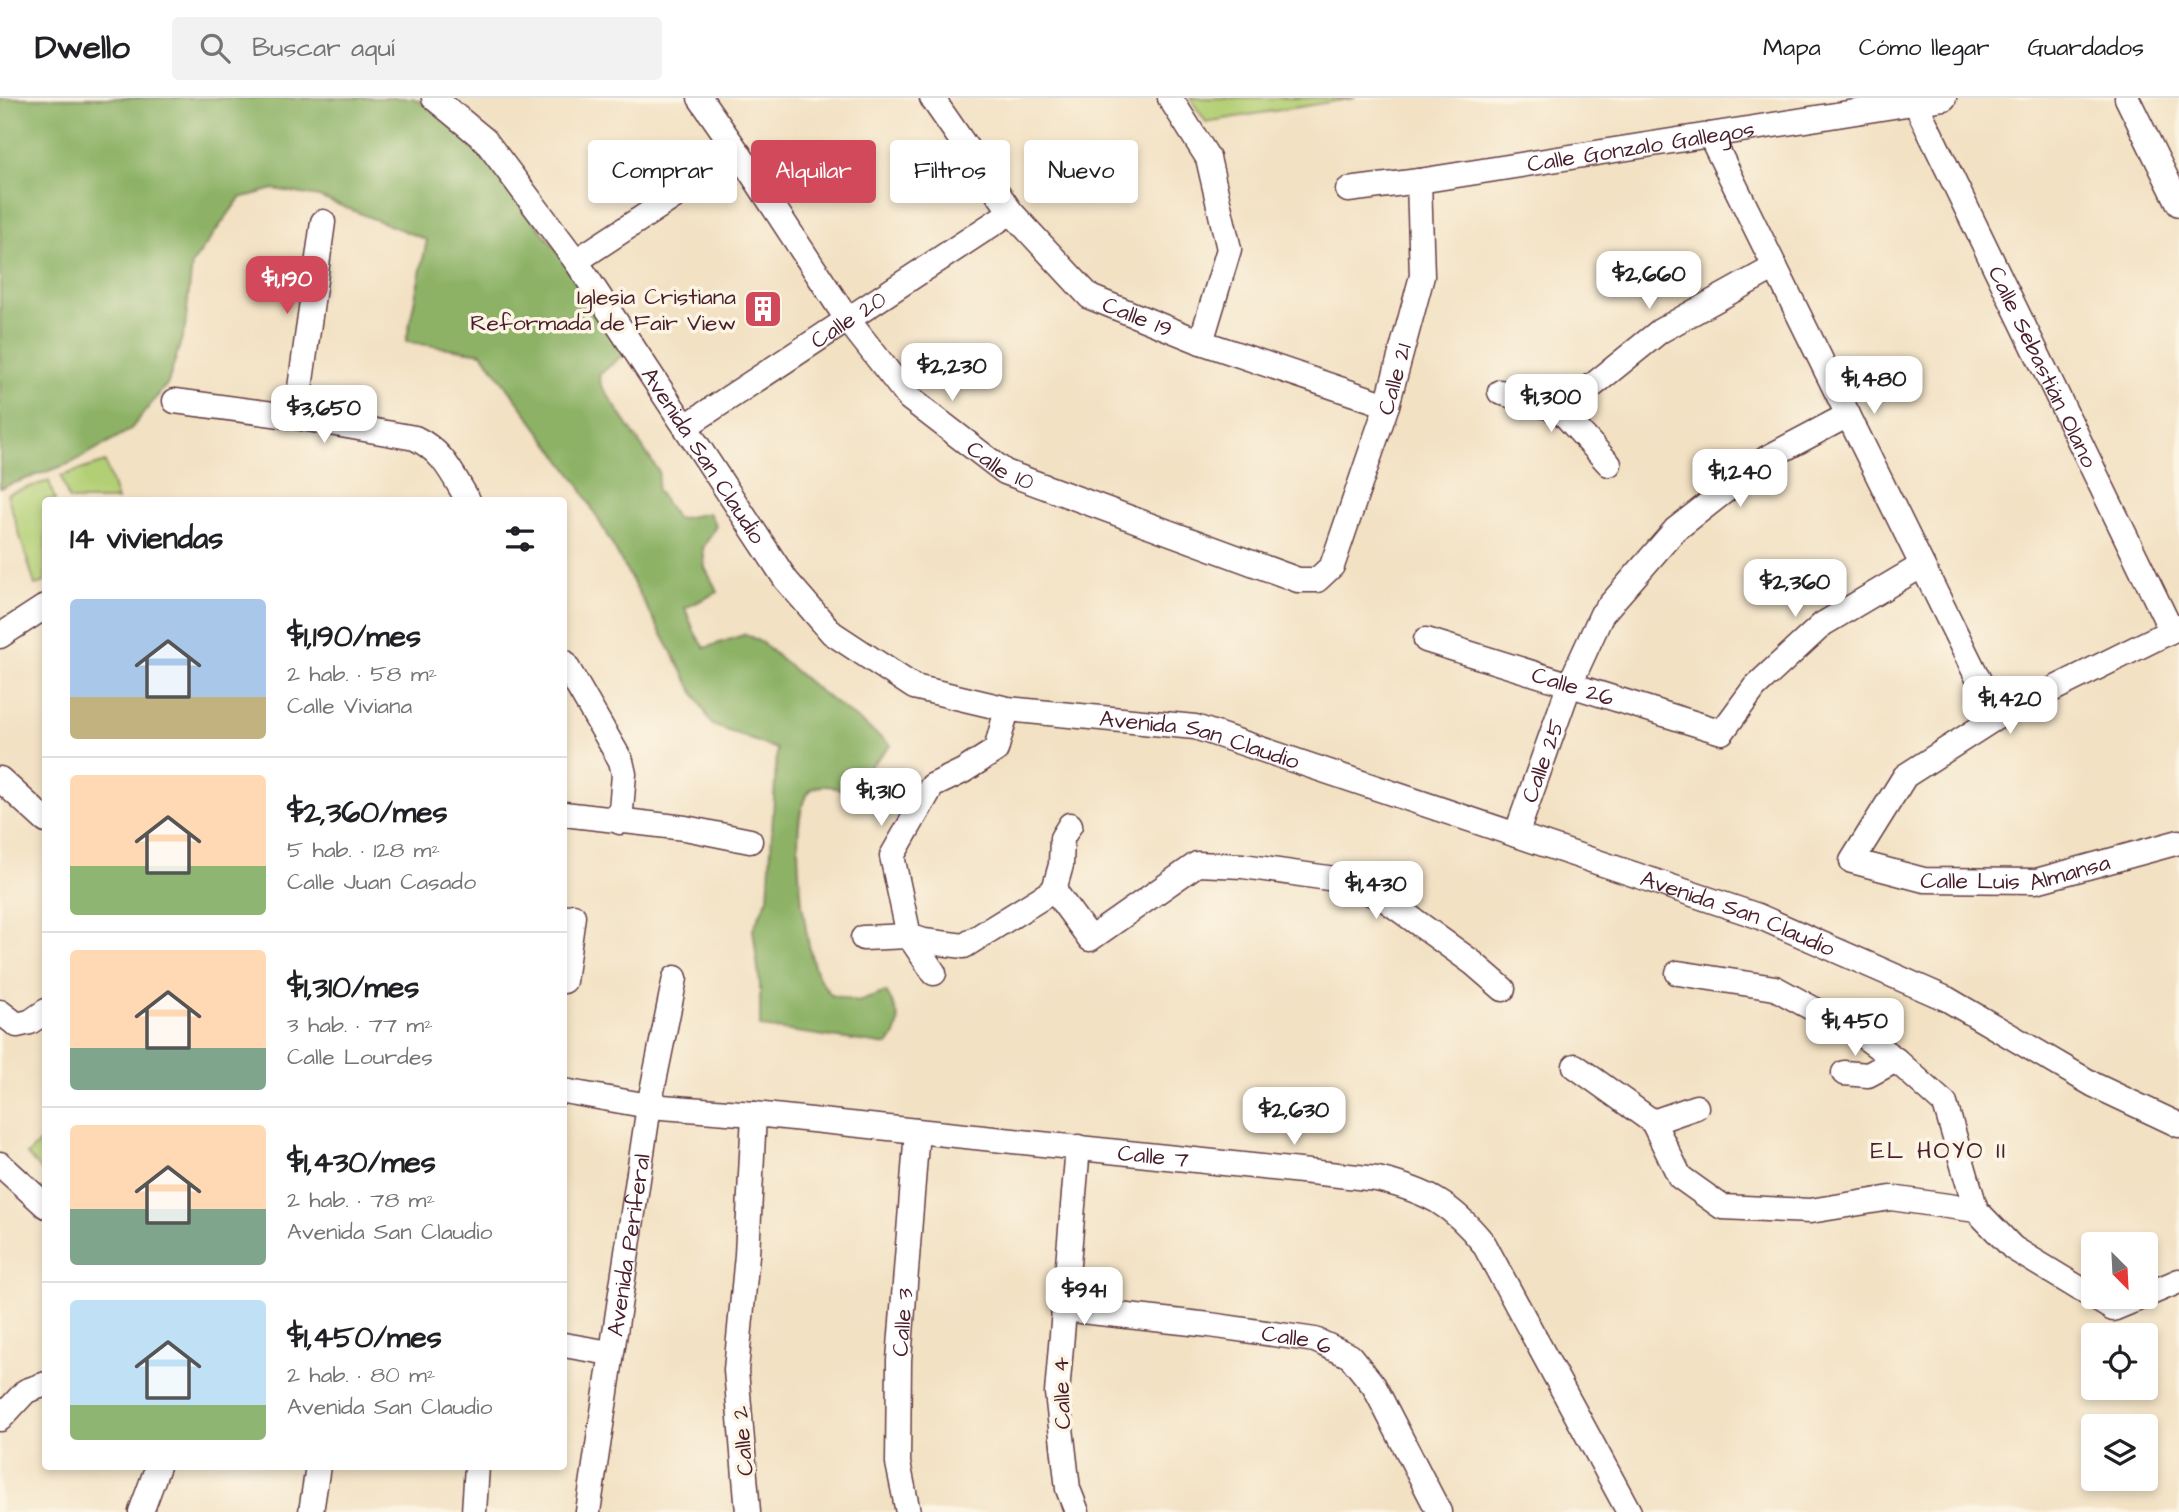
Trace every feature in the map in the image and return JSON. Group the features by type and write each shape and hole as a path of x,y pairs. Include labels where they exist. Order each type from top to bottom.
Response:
{"street":[{"name":"Avenida San Claudio","path":"434,98 485,140 576,261 786,580 832,632 914,687 1007,709 1195,727 1771,922 1947,999 2094,1085 2179,1125"},
{"name":"Calle 10","path":"700,98 847,319 909,398 1005,472 1298,580 1317,580 1327,570"},
{"name":"Calle 19","path":"932,98 1011,212 1090,297 1201,342 1387,405"},
{"path":"1170,98 1209,158 1229,249 1201,342"},
{"name":"Calle Gonzalo Gallegos","path":"1348,190 1944,98"},
{"path":"2127,98 2179,204"},
{"name":"Calle Sebastián Olano","path":"1915,102 2175,629"},
{"path":"1710,135 1997,717 2175,629"},
{"path":"576,261 739,154"},
{"name":"Calle 21","path":"1327,570 1332,566 1387,405 1422,276 1419,181"},
{"name":"Calle 20","path":"686,426 1011,212"},
{"path":"296,416 323,222"},
{"path":"1561,411 1660,331 1775,267"},
{"path":"1500,392 1561,411 1609,464"},
{"path":"175,401 296,416 415,438 432,446 444,460 466,497"},
{"name":"Calle 25","path":"1516,835 1569,686 1602,614 1675,530 1767,458 1848,415"},
{"name":"Calle 26","path":"1426,640 1722,732 1755,687 1824,624 1921,566"},
{"path":"0,636 42,609"},
{"path":"567,667 621,761 624,774 620,822"},
{"path":"934,973 909,936 892,856 932,786 963,771 996,750 1007,709"},
{"name":"Calle Luis Almansa","path":"1997,717 1905,776 1852,861 1924,880 2036,881 2179,842"},
{"path":"0,779 42,817"},
{"path":"567,814 685,828 750,841"},
{"path":"863,938 909,936 924,941 964,946 1054,890 1061,866 1062,838 1070,825"},
{"path":"1054,890 1090,939 1197,864 1243,866 1342,880 1386,900 1473,963 1503,989"},
{"path":"567,959 573,916"},
{"path":"1678,973 1775,988 1863,1036 1896,1060 1945,1104 1976,1210 2013,1248 2081,1289"},
{"name":"Avenida Periferal","path":"588,1512 649,1106 675,978"},
{"path":"0,1012 17,1025 30,1023 42,1014"},
{"path":"1844,1073 1868,1075 1896,1060"},
{"path":"1574,1066 1653,1122 1680,1177 1721,1207 1810,1211 1891,1198 1976,1210"},
{"name":"Calle 7","path":"567,1092 649,1106 754,1114 1377,1179 1412,1188 1439,1200 1465,1220 1484,1244 1629,1512"},
{"path":"1653,1122 1696,1107"},
{"name":"Calle 2","path":"748,1512 736,1370 747,1255 754,1114"},
{"name":"Calle 3","path":"908,1512 898,1463 899,1360 917,1131"},
{"name":"Calle 4","path":"1077,1512 1068,1489 1057,1393 1078,1147"},
{"path":"0,1164 42,1202"},
{"path":"2158,1290 2179,1281"},
{"name":"Calle 6","path":"1063,1310 1210,1325 1315,1340 1350,1356 1374,1387 1439,1512"},
{"path":"567,1346 610,1353"},
{"path":"0,1419 26,1391 42,1385"},
{"path":"141,1512 157,1470"},
{"path":"312,1512 317,1470"},
{"path":"474,1512 477,1470"}],"green space":[{"path":"0,98 413,98 431,107 475,147 572,269 625,353 599,375 601,385 659,472 657,490 677,519 709,513 716,526 703,548 705,568 718,592 685,608 695,633 705,648 746,634 762,643 891,745 846,791 826,786 814,788 805,799 798,845 802,905 817,975 831,995 858,1002 886,992 898,1018 897,1031 888,1045 760,1027 760,985 753,929 768,898 777,749 712,725 578,483 482,353 406,342 427,240 319,197 274,189 240,198 192,264 185,328 168,383 130,430 71,463 0,488"},
{"path":"1190,98 1355,98 1206,122"},
{"path":"105,462 116,497 68,497 61,476"},
{"path":"49,481 54,497 42,497 42,583 35,585 7,494"},
{"path":"42,1140 42,1171 27,1155"}],"place":[{"name":"Iglesia Cristiana Reformada de Fair View","path":"763,309"}],"district":[{"name":"EL HOYO II","path":"1939,1150"}]}
